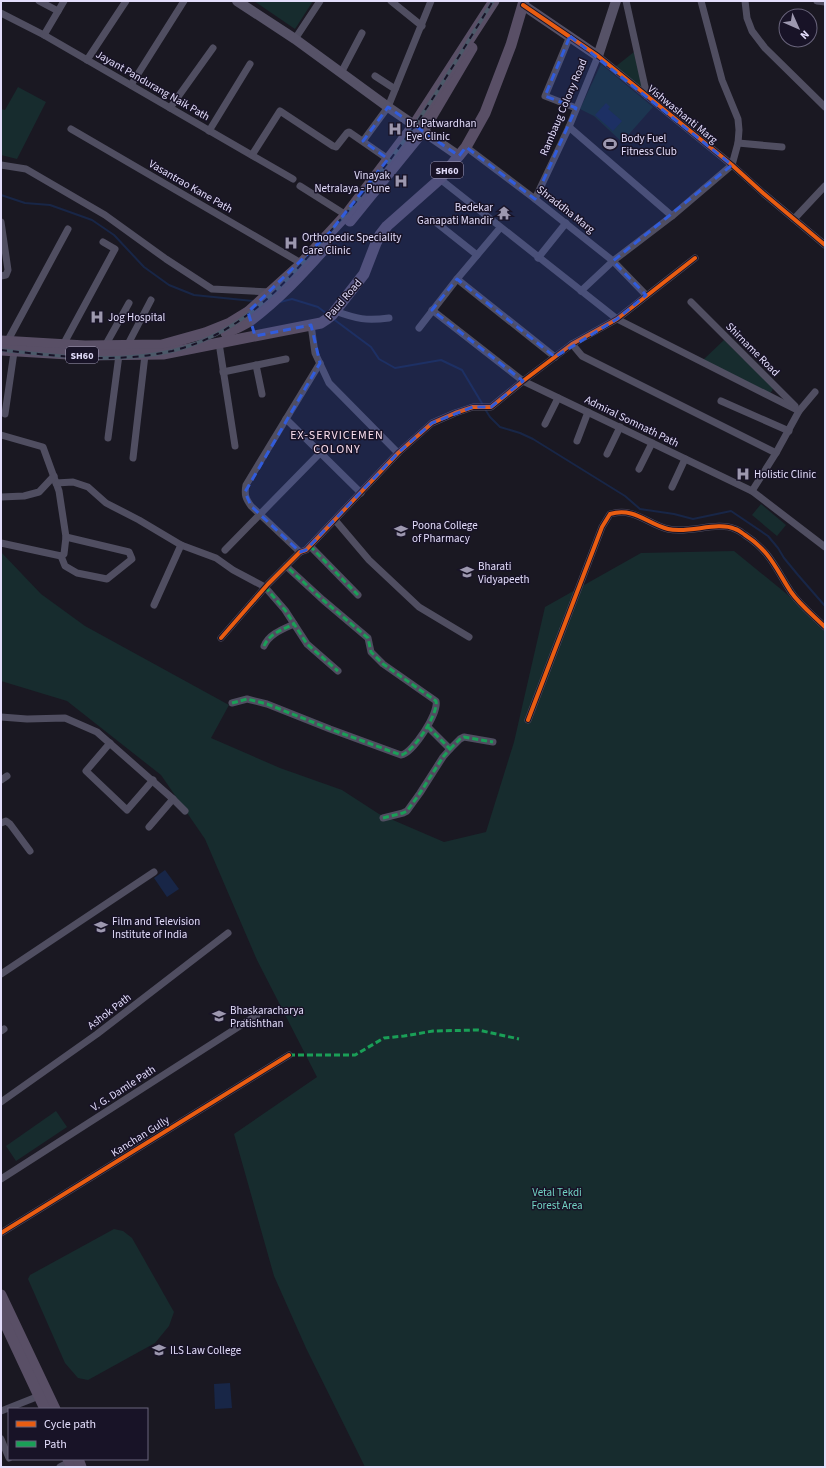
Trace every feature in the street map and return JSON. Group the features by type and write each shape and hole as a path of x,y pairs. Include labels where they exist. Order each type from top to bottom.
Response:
{"main road":[{"path":"271,297 346,215 414,125 494,1"},
{"path":"3,344 127,346 162,344 195,336 230,323 251,313 305,271 335,238 423,131 500,1"},
{"name":"Paud Road","path":"3,344 14,352 85,356 145,355 180,351 321,323 331,315 364,274 380,235 398,215 440,179 463,151 485,113 511,45 523,3"},
{"path":"251,313 255,336"},
{"path":"1,1295 55,1408"},
{"path":"1,1315 45,1408"},
{"path":"70,1463 82,1467"}],"street":[{"path":"39,1 58,11"},
{"path":"44,35 64,1"},
{"path":"87,60 126,1"},
{"path":"131,85 184,1"},
{"path":"237,1 295,39 423,131 463,151"},
{"path":"295,39 320,1"},
{"path":"391,1 422,26"},
{"path":"363,141 388,107 431,1"},
{"name":"Rambaug Colony Road","path":"536,199 569,127 598,56 616,1"},
{"path":"626,1 647,96"},
{"path":"581,291 613,261 672,216 732,165 740,130 738,119 722,80 701,1"},
{"path":"745,1 747,18 752,31 765,48 825,107"},
{"path":"817,1 825,2"},
{"name":"Vishwashanti Marg","path":"523,3 598,56 732,165 763,194 825,245"},
{"name":"Jayant Pandurang Naik Path","path":"1,13 44,35 293,179"},
{"path":"341,73 362,33"},
{"path":"570,36 545,96 576,108"},
{"path":"170,108 213,48"},
{"path":"209,131 250,64"},
{"path":"375,76 396,89"},
{"path":"252,155 280,111 333,146 336,147 349,132 388,159"},
{"path":"569,127 672,216"},
{"name":"Vasantrao Kane Path","path":"70,129 301,263"},
{"path":"738,143 782,147"},
{"name":"Shraddha Marg","path":"463,151 536,199 613,261 646,295"},
{"path":"1,165 26,169 105,215 166,259 212,289 271,297"},
{"path":"440,179 500,228 617,319 800,411"},
{"path":"300,186 346,215"},
{"path":"794,219 825,186"},
{"path":"433,220 477,255"},
{"path":"1,222 8,270 6,275 1,276"},
{"path":"538,258 566,223"},
{"path":"419,328 457,279 500,228"},
{"path":"3,344 68,230"},
{"path":"63,345 115,249 103,242"},
{"path":"221,638 265,587 300,552 306,550 398,454 432,423 454,413 473,407 491,407 572,344 617,319 695,258"},
{"path":"457,279 555,357"},
{"path":"127,346 151,300"},
{"name":"Shirname Road","path":"691,302 800,411"},
{"path":"105,346 129,303"},
{"name":"Admiral Somnath Path","path":"432,310 523,381 752,491 825,547"},
{"path":"331,315 371,321 389,318"},
{"path":"311,324 315,353 329,383 398,454"},
{"path":"219,343 235,446"},
{"path":"572,344 582,356 776,453"},
{"path":"6,414 14,352"},
{"path":"108,438 119,355"},
{"path":"133,458 145,355"},
{"path":"223,372 286,359"},
{"path":"300,552 259,514 245,498 245,492 246,486 320,363"},
{"path":"256,365 262,394"},
{"path":"752,491 800,411 815,392"},
{"path":"544,424 558,398"},
{"path":"721,401 788,431"},
{"path":"577,441 588,412"},
{"path":"286,419 361,493"},
{"path":"607,454 620,427"},
{"path":"1,435 43,448 60,491 66,537 64,554 61,556"},
{"path":"639,469 652,443"},
{"path":"225,550 320,453"},
{"path":"672,487 685,459"},
{"path":"1,497 24,496 39,492 55,480 73,482 88,487 106,503 139,520 181,545 216,558 233,570 265,587 281,605 307,644 338,671"},
{"path":"528,720 602,527 610,514 619,512 634,514 668,529 694,530 716,527 734,528 751,539 768,554 792,592 825,627"},
{"path":"335,520 369,560 419,607 469,637"},
{"path":"61,556 65,566 77,573 108,579 132,559 129,552 66,537"},
{"path":"1,543 61,556"},
{"path":"154,605 181,545"},
{"path":"310,546 358,595"},
{"path":"232,703 247,699 267,704 401,755 407,753 428,727 437,706 436,700 383,664 371,652 368,638 286,566"},
{"path":"264,646 275,633 294,624"},
{"path":"1,717 27,719 65,718 97,732 153,780 185,811"},
{"path":"428,727 450,749"},
{"path":"383,818 407,811 443,757 460,739 465,737 493,742"},
{"path":"110,743 86,771 127,810 153,780"},
{"path":"149,827 173,799"},
{"path":"1,814 3,822 10,824 30,851"},
{"path":"1,974 154,872"},
{"name":"Ashok Path","path":"1,1102 97,1034 228,933"},
{"name":"V. G. Damle Path","path":"1,1179 257,1015"},
{"name":"Kanchan Gully","path":"1,1233 289,1054"},
{"path":"9,1408 39,1396"},
{"path":"1,1438 8,1456"}],"highlighted area":[{"path":"570,36 732,165 613,261 646,295 617,319 555,357 457,279 432,310 523,381 491,407 473,407 432,423 398,453 306,550 300,552 251,506 245,492 320,363 311,325 255,336 248,312 330,232 388,159 363,141 388,107 459,156 466,147 535,199 576,108 545,96"}],"green space":[{"path":"254,1 313,1 295,29"},
{"path":"634,52 643,90 615,67"},
{"path":"601,64 653,107 622,142 594,116 580,109"},
{"path":"18,87 46,102 17,159 1,155 1,109 5,110"},
{"path":"724,340 773,388 770,393 703,360"},
{"path":"761,504 786,525 777,536 752,515"},
{"name":"Vetal Tekdi Forest Area","path":"734,551 788,595 825,632 825,1467 365,1467 306,1348 274,1276 234,1134 317,1077 257,960 205,839 161,775 67,701 1,681 1,552 41,594 85,626 229,705 211,738 280,768 342,790 379,814 444,842 486,832 514,742 545,607 641,553"},
{"path":"56,1111 67,1127 16,1161 6,1146"},
{"path":"114,1229 123,1231 132,1238 174,1312 169,1326 155,1343 88,1380 78,1378 65,1363 28,1279 30,1275"}],"water":[{"path":"606,103 610,107 608,109 622,121 613,131 595,115"},
{"path":"165,870 179,889 167,897 154,878"},
{"path":"230,1383 232,1408 215,1409 214,1384"}],"waterway":[{"path":"1,195 25,203 50,205 92,220 114,235 144,267 169,285 194,295 253,301"},
{"path":"280,302 292,299 318,307 327,314"},
{"path":"332,318 371,347 379,359 395,368 441,360 462,370 483,405"},
{"path":"485,409 490,417 500,427 533,439 625,496 640,509 674,514 693,519 731,511 768,536 784,558 825,606"}],"railway":[{"path":"1,350 86,358 151,355 172,351 198,343 241,319 260,305 296,270 380,174 446,78 493,1"}],"marked path":[{"path":"310,546 358,595"},
{"path":"232,703 247,699 267,704 401,755 406,753 424,732 436,707 436,701 383,664 371,652 368,638 286,566"},
{"path":"265,587 285,610 307,644 338,671"},
{"path":"264,646 273,635 294,624"},
{"path":"383,818 407,811 450,749 428,727"},
{"path":"450,749 464,737 493,742"},
{"path":"289,1055 355,1055 384,1038 433,1031 478,1030 519,1039"}],"cycle path":[{"path":"523,5 598,56 732,165 825,245"},
{"path":"221,638 268,584 300,552 306,550 398,453 432,423 473,407 491,407 572,344 617,319 695,258"},
{"path":"528,720 602,527 610,514 619,512 634,514 668,529 685,530 720,526 738,530 761,547 772,561 791,592 825,627"},
{"path":"1,1233 289,1055"}],"place":[{"name":"Dr. Patwardhan Eye Clinic","path":"395,129"},
{"name":"Body Fuel Fitness Club","path":"610,144"},
{"name":"Vinayak Netralaya - Pune","path":"401,181"},
{"name":"Bedekar Ganapati Mandir","path":"504,213"},
{"name":"Orthopedic Speciality Care Clinic","path":"291,243"},
{"name":"Jog Hospital","path":"97,317"},
{"name":"Holistic Clinic","path":"743,474"},
{"name":"Poona College of Pharmacy","path":"401,531"},
{"name":"Bharati Vidyapeeth","path":"467,572"},
{"name":"Film and Television Institute of India","path":"101,927"},
{"name":"Bhaskaracharya Pratishthan","path":"219,1016"},
{"name":"ILS Law College","path":"159,1350"}],"district":[{"name":"EX-SERVICEMEN COLONY","path":"337,442"}]}
